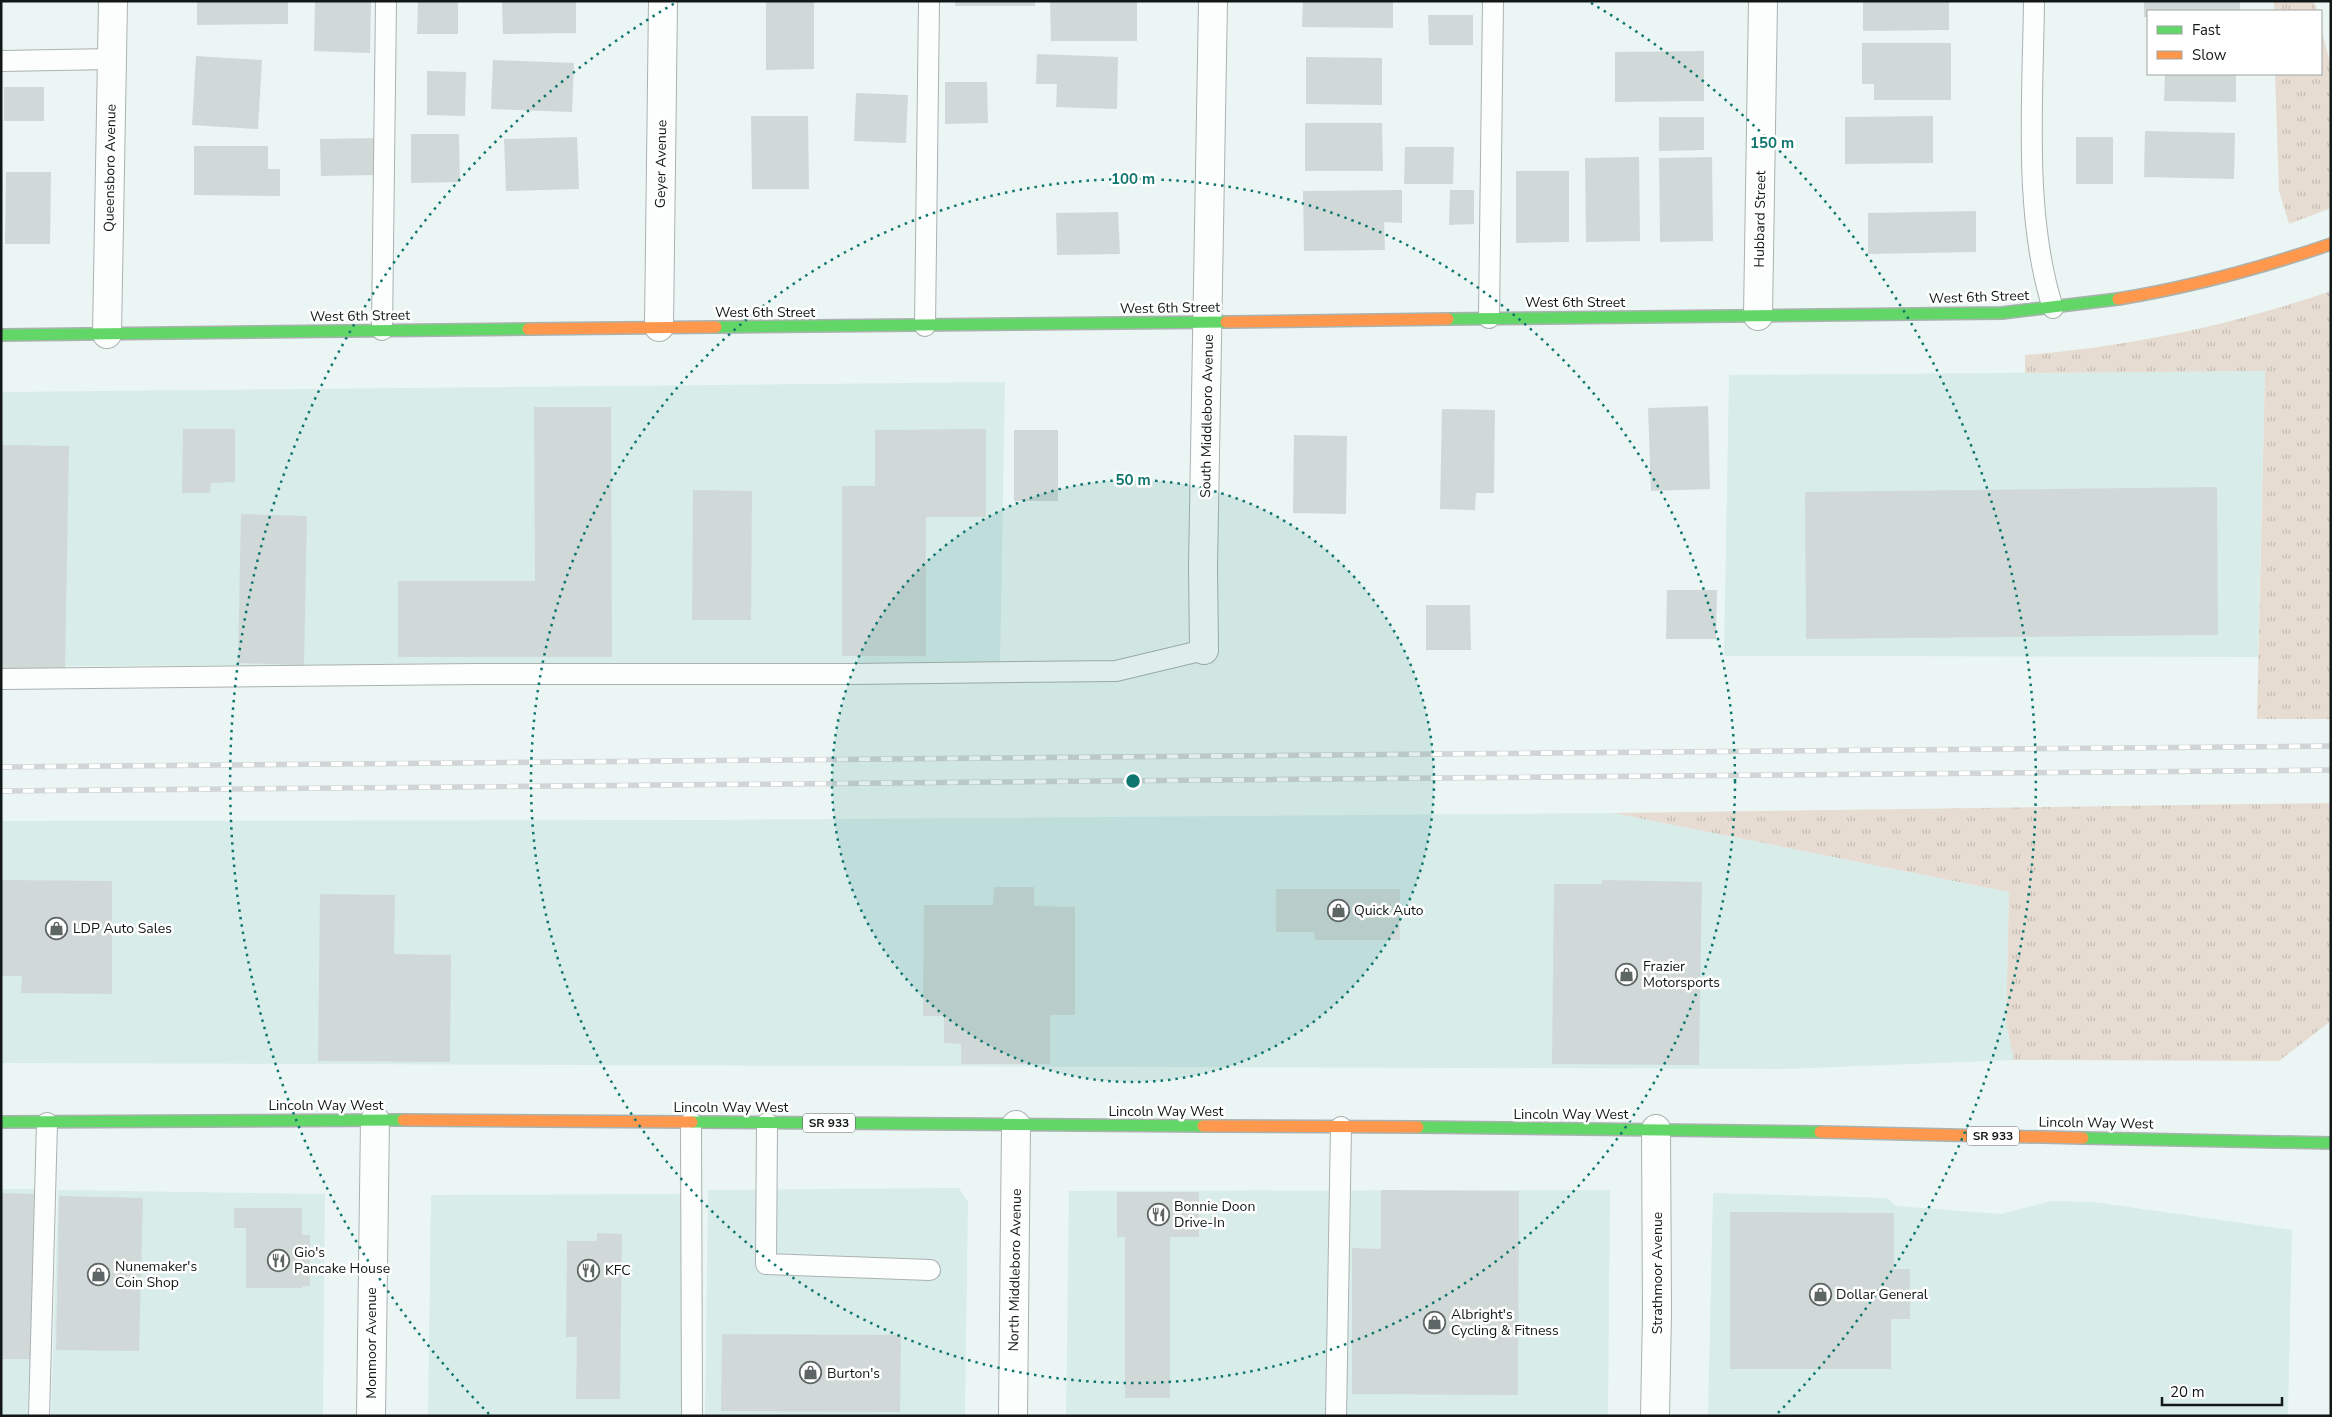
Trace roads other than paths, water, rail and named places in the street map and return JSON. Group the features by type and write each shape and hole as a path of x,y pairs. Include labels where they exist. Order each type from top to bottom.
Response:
{"street":[{"name":"Queensboro Avenue","path":"107,334 113,1"},
{"name":"Geyer Avenue","path":"658,327 662,1"},
{"name":"South Middleboro Avenue","path":"1204,650 1203,567 1209,322 1213,1"},
{"name":"Hubbard Street","path":"1758,316 1763,1"},
{"name":"West 6th Street","path":"1,334 925,326 2002,313 2052,308 2157,292 2259,268 2331,244"},
{"name":"Lincoln Way West","path":"1,1122 376,1120 1656,1129 2331,1143"},
{"name":"Monmoor Avenue","path":"371,1416 376,1120"},
{"name":"North Middleboro Avenue","path":"1013,1416 1016,1125"},
{"name":"Strathmoor Avenue","path":"1655,1416 1657,1313 1656,1129"}],"lane":[{"path":"382,330 386,1"},
{"path":"925,326 929,1"},
{"path":"1489,318 1494,1"},
{"path":"2034,1 2032,181 2044,283 2052,308"},
{"path":"1,61 112,59"},
{"path":"1,679 476,674 850,674 1116,671 1204,650"},
{"path":"691,1122 692,1416"},
{"path":"39,1416 47,1123"},
{"path":"767,1123 766,1264 930,1270"},
{"path":"1336,1416 1341,1127"}],"railway":[{"path":"1,767 2331,746"},
{"path":"1,791 2331,770"}],"place":[{"name":"Quick Auto","path":"1338,910"},
{"name":"LDP Auto Sales","path":"57,928"},
{"name":"Frazier Motorsports","path":"1627,974"},
{"name":"Bonnie Doon Drive-In","path":"1158,1214"},
{"name":"Gio's Pancake House","path":"278,1260"},
{"name":"KFC","path":"589,1270"},
{"name":"Nunemaker's Coin Shop","path":"99,1274"},
{"name":"Dollar General","path":"1820,1294"},
{"name":"Albright's Cycling & Fitness","path":"1435,1322"},
{"name":"Burton's","path":"811,1373"}]}
